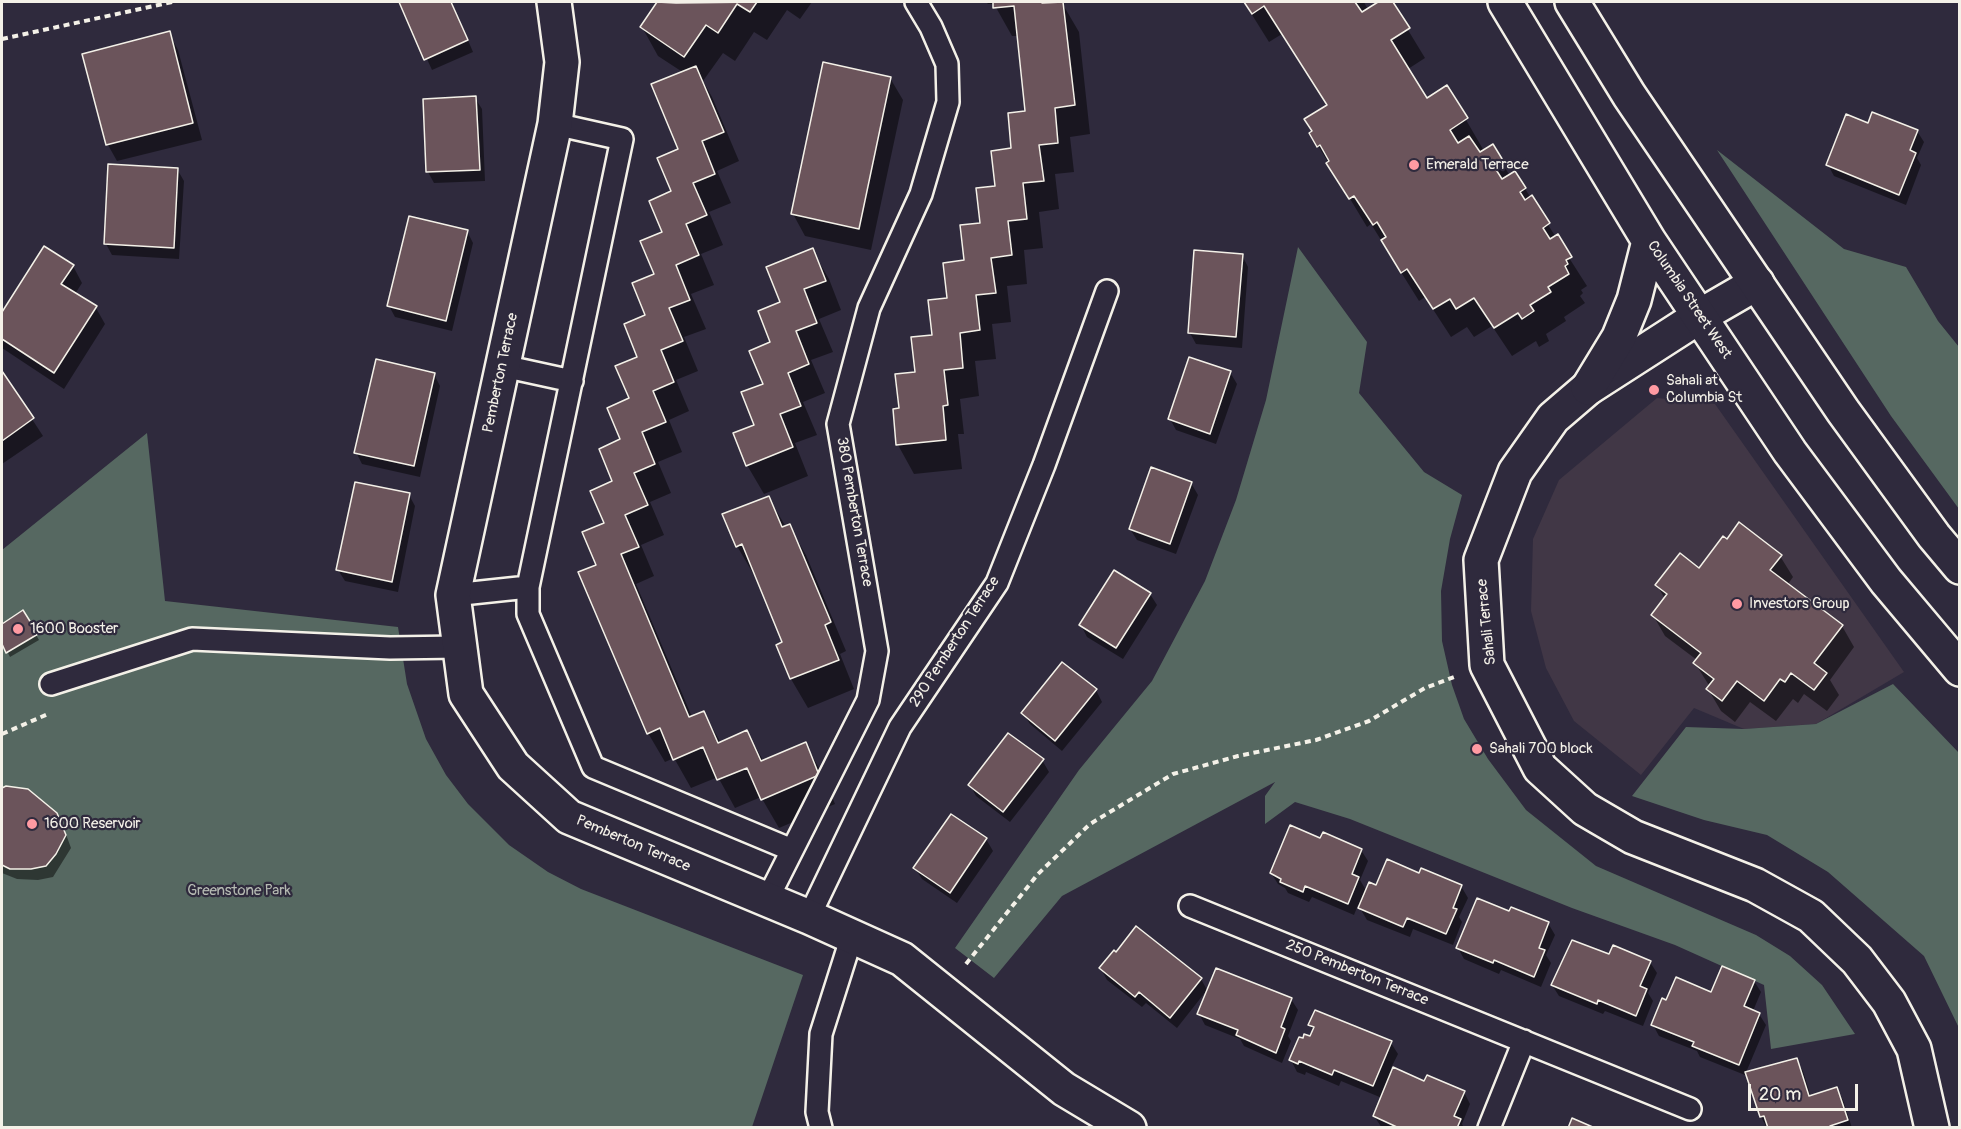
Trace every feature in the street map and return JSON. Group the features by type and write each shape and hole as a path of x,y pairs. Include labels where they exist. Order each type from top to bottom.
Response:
{"street":[{"name":"Pemberton Terrace","path":"554,2 562,62 555,124 453,595 466,694 513,766 569,817 809,917 902,959 1064,1089 1129,1128"},
{"name":"Columbia Street West","path":"1505,2 1649,241 1790,452 1886,581 1959,669"},
{"path":"1572,2 1629,95 1843,411 1959,567"},
{"path":"1588,388 1619,337 1634,300 1649,241"},
{"name":"Sahali Terrace","path":"1756,283 1588,388 1553,418 1515,472 1481,560 1487,664 1540,768 1585,809 1633,837 1755,885 1811,916 1857,960 1889,1002 1914,1049 1932,1128"}],"lane":[{"name":"380 Pemberton Terrace","path":"767,900 868,700 878,651 838,424 869,308 921,194 948,102 947,64 931,27 916,2"},
{"path":"555,124 622,139 528,587 528,614 593,767 792,850"},
{"name":"290 Pemberton Terrace","path":"809,917 900,727 997,583 1044,465 1107,291"},
{"path":"503,366 572,381"},
{"path":"453,595 528,587"},
{"path":"51,684 192,639 390,648 459,647"},
{"name":"250 Pemberton Terrace","path":"1190,906 1690,1109"},
{"path":"821,1128 817,1112 821,1034 852,936"},
{"path":"1489,1128 1524,1041"}],"path":[{"path":"2,39 172,2"},
{"path":"943,992 1038,874 1090,824 1173,774 1238,756 1316,741 1369,721 1425,688 1487,664"},
{"path":"2,734 49,713 51,684"}],"shaded area":[{"path":"1657,398 1715,404 1904,672 1816,724 1744,729 1694,708 1641,775 1574,721 1546,668 1531,611 1533,539 1559,480"}],"green space":[{"path":"1717,150 1844,249 1906,267 1938,321 1959,347 1959,509 1891,416"},
{"path":"1298,247 1367,342 1359,393 1424,472 1462,495 1450,539 1441,591 1442,641 1452,685 1464,719 1488,759 1526,810 1596,866 1756,935 1790,956 1822,985 1855,1034 1771,1049 1764,985 1675,945 1572,908 1350,819 1295,802 1265,824 1265,796 1275,782 1062,896 994,978 955,948 1079,770 1152,681 1205,581 1236,500 1266,400"},
{"name":"Greenstone Park","path":"147,433 165,601 398,627 407,684 426,739 446,775 468,804 509,845 548,872 581,889 803,975 752,1127 2,1128 2,550"},
{"path":"1893,684 1959,753 1959,1028 1924,956 1828,872 1767,835 1704,820 1632,796 1686,727 1744,729 1816,724"}],"building":[{"path":"399,2 451,2 468,40 424,60"},
{"path":"657,2 757,2 750,12 737,4 718,33 706,25 684,57 640,27"},
{"path":"993,2 1063,2 1075,105 1055,108 1058,143 1039,145 1044,181 1023,183 1027,219 1008,221 1012,255 991,258 996,293 976,295 980,330 960,333 963,368 944,370 948,405 943,406 946,440 896,445 893,409 899,408 895,374 915,372 911,337 932,335 928,300 947,298 943,263 964,260 960,225 980,223 976,188 995,186 991,151 1011,148 1008,113 1025,111 1014,6 993,8"},
{"name":"Emerald Terrace","path":"1244,2 1355,2 1362,12 1378,2 1393,2 1410,28 1391,40 1427,98 1447,85 1468,118 1450,130 1458,143 1469,136 1480,152 1493,144 1504,162 1495,168 1502,179 1515,171 1526,188 1520,192 1525,200 1532,195 1550,223 1543,228 1550,239 1558,234 1572,257 1566,260 1568,264 1565,266 1569,274 1548,287 1551,292 1530,305 1534,311 1522,319 1518,313 1494,328 1474,298 1456,309 1450,299 1433,309 1407,269 1401,273 1381,240 1386,237 1377,222 1373,225 1354,196 1349,199 1326,163 1329,161 1320,145 1317,147 1309,133 1312,131 1304,119 1327,105 1264,6 1252,14"},
{"path":"170,31 193,123 106,145 82,54"},
{"path":"823,62 891,77 859,229 791,214"},
{"path":"696,66 724,132 702,141 715,174 693,183 707,215 686,224 699,255 676,265 690,300 669,308 683,341 661,350 674,382 653,391 666,422 642,432 655,464 634,473 648,505 625,515 639,547 621,554 689,717 704,711 718,743 747,730 761,761 806,742 819,775 761,800 747,768 717,780 703,747 673,760 660,728 647,734 578,572 596,565 582,532 604,523 590,491 612,481 599,449 620,439 607,408 629,398 615,366 637,357 624,324 645,315 632,283 654,274 640,241 662,232 649,201 671,191 657,158 678,149 651,84"},
{"path":"476,96 480,170 426,172 423,99"},
{"path":"1872,112 1918,130 1910,150 1916,153 1899,195 1826,165 1846,114 1868,123"},
{"path":"108,164 178,168 174,248 104,244"},
{"path":"409,216 468,230 446,321 387,306"},
{"path":"44,246 74,265 61,284 97,306 54,373 2,339 2,312"},
{"path":"813,248 826,281 804,289 817,323 796,331 809,364 788,373 801,406 780,414 793,447 746,466 733,433 754,425 741,392 763,384 749,351 770,342 758,311 780,302 766,267"},
{"path":"1194,250 1243,254 1236,337 1188,333"},
{"path":"1189,357 1231,371 1210,434 1168,419"},
{"path":"376,359 435,373 414,466 354,453"},
{"path":"2,371 34,418 2,441"},
{"path":"1151,467 1192,482 1170,544 1129,529"},
{"path":"355,482 410,493 392,582 336,570"},
{"path":"769,496 782,527 790,524 831,622 825,625 839,660 790,679 776,645 782,642 742,544 736,547 722,514"},
{"name":"Investors Group","path":"1739,522 1782,555 1770,570 1843,625 1814,663 1827,673 1814,690 1791,673 1785,682 1780,679 1764,701 1737,681 1722,701 1706,689 1714,679 1693,663 1701,653 1651,615 1667,594 1655,585 1680,553 1699,568 1723,536 1727,539"},
{"path":"1114,570 1151,593 1116,648 1079,625"},
{"name":"1600 Booster","path":"23,610 38,634 6,653 2,644 2,624"},
{"path":"1062,662 1097,689 1055,741 1021,713"},
{"path":"1008,733 1044,759 1003,812 968,785"},
{"name":"1600 Reservoir","path":"6,786 28,789 57,813 66,835 56,854 46,866 10,869 2,865 2,788"},
{"path":"951,814 987,838 950,893 913,868"},
{"path":"1290,825 1320,838 1323,832 1362,849 1352,874 1359,877 1348,904 1305,886 1303,892 1280,882 1281,879 1270,873"},
{"path":"1387,859 1419,873 1421,868 1462,885 1453,908 1457,909 1446,934 1407,918 1403,927 1358,908 1369,882 1376,885"},
{"path":"1477,898 1509,911 1511,907 1549,922 1539,948 1545,950 1534,977 1494,960 1493,963 1456,948"},
{"path":"1136,926 1202,978 1170,1018 1139,992 1135,997 1099,968 1114,950 1116,952"},
{"path":"1572,940 1609,954 1613,945 1651,961 1640,986 1647,989 1636,1016 1598,1000 1597,1004 1551,985"},
{"path":"1722,966 1755,980 1744,1006 1760,1013 1739,1065 1692,1046 1694,1042 1651,1025 1662,998 1666,1000 1676,977 1711,992"},
{"path":"1216,968 1292,998 1281,1027 1285,1029 1276,1053 1236,1035 1238,1030 1197,1014"},
{"path":"1315,1010 1392,1041 1373,1086 1334,1070 1332,1075 1299,1061 1298,1064 1289,1060 1299,1037 1303,1038 1304,1034 1310,1036 1314,1027 1308,1025"},
{"path":"1797,1058 1809,1096 1837,1087 1848,1120 1830,1126 1830,1128 1768,1128 1764,1116 1760,1117 1745,1072"},
{"path":"1393,1067 1424,1081 1427,1075 1465,1091 1454,1116 1461,1119 1457,1128 1399,1128 1373,1116"},
{"path":"1572,1118 1595,1128 1568,1128"}],"place":[{"name":"Emerald Terrace","path":"1414,165"},
{"name":"Sahali at Columbia St","path":"1654,390"},
{"name":"Investors Group","path":"1737,604"},
{"name":"1600 Booster","path":"18,629"},
{"name":"Sahali 700 block","path":"1477,749"},
{"name":"1600 Reservoir","path":"32,824"}]}
